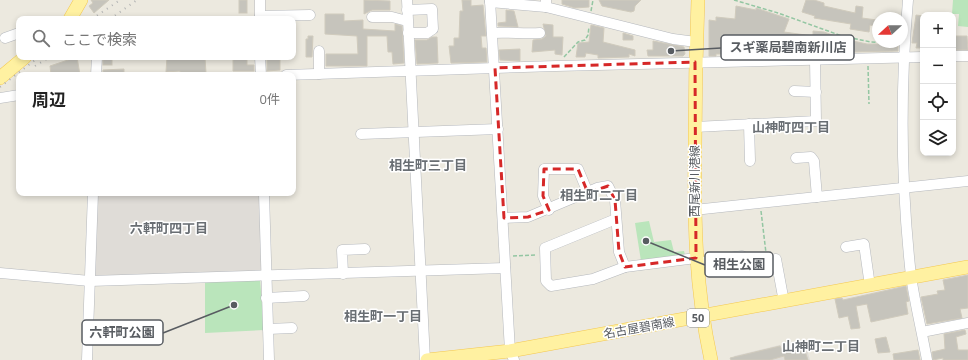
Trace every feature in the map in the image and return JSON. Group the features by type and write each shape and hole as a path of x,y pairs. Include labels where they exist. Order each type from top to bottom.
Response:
{"main road":[{"path":"72,16 81,0"},
{"name":"西尾新川港線","path":"698,0 694,210 696,260 702,317 710,360"},
{"path":"0,78 21,60"},
{"name":"名古屋碧南線","path":"426,360 512,355 702,317 968,267"}],"street":[{"path":"260,0 260,16"},
{"path":"907,12 908,0"},
{"path":"512,355 490,1 546,4 590,19 673,39 696,42"},
{"path":"408,33 427,33 433,29 432,9 407,5 407,20 420,271 426,360"},
{"path":"285,16 310,15"},
{"path":"372,17 392,17 407,20"},
{"path":"492,33 518,31 523,34 540,33"},
{"path":"5,38 16,34"},
{"path":"904,48 904,189 912,278 927,360"},
{"path":"319,51 319,74"},
{"path":"956,56 968,56"},
{"path":"296,75 696,62 920,57"},
{"path":"96,72 97,60"},
{"path":"260,60 261,72"},
{"path":"695,127 816,121 815,60"},
{"path":"794,91 816,92"},
{"path":"0,98 16,95"},
{"path":"750,124 750,162"},
{"path":"361,134 498,129"},
{"path":"796,158 811,157 814,161 817,198"},
{"path":"549,210 543,196 544,169 578,169 588,193"},
{"path":"694,210 904,189 968,181"},
{"path":"504,218 528,217 608,186 615,200 619,252 624,267"},
{"path":"87,360 93,196"},
{"path":"264,196 265,276 269,360"},
{"path":"616,218 545,248 546,281 551,286 593,279 624,267 742,256"},
{"path":"846,247 864,244 870,286"},
{"path":"344,274 342,250 365,249"},
{"path":"766,261 776,259 784,302"},
{"path":"0,273 90,281 506,268"},
{"path":"266,298 304,296"},
{"path":"922,332 968,323"},
{"path":"268,329 292,328"}],"path":[{"path":"556,66 578,42 585,40 588,35 593,0"},
{"path":"734,0 778,13 836,35 872,42"},
{"path":"868,58 869,104"},
{"path":"761,203 766,261"},
{"path":"505,256 545,255"}],"highlighted area":[{"path":"695,62 696,258 625,267 619,252 615,200 608,186 588,193 578,169 544,169 543,196 549,210 528,217 504,218 495,68"}],"shaded area":[{"path":"93,196 263,196 265,276 90,281"},
{"path":"804,339 810,360 735,360 734,356"}],"green space":[{"path":"953,0 968,0 968,27 958,26 959,14 952,12"},
{"path":"649,221 654,242 671,240 674,252 684,251 685,255 641,261 635,223"},
{"path":"260,279 264,330 205,333 205,281"}],"building":[{"path":"91,0 109,0 94,13 89,6 93,3"},
{"path":"239,0 247,0 247,13 239,13"},
{"path":"364,0 390,1 390,10 372,10 364,14"},
{"path":"462,0 471,0 471,6 483,5 486,36 481,36 482,48 486,48 487,62 451,63 449,46 454,46 454,38 459,38 460,11 463,11"},
{"path":"562,0 589,0 589,7 575,8 562,4"},
{"path":"599,0 641,0 635,6 634,11 631,12 602,6"},
{"path":"806,0 814,0 824,3 824,6 855,13 856,6 863,7 862,18 872,19 872,26 870,25 869,32 850,29 851,24 814,18 815,16 802,12"},
{"path":"736,6 756,10 756,8 789,19 784,32 813,36 813,31 824,32 841,38 841,53 831,53 831,50 788,50 788,54 716,54 716,56 709,56 709,20 716,21 716,17 735,19"},
{"path":"506,10 514,11 518,27 498,26 498,23 506,22"},
{"path":"325,14 344,14 344,21 363,20 363,29 395,31 395,24 402,26 404,63 393,64 392,52 388,52 387,36 367,36 367,66 326,66 326,54 358,54 357,36 325,34"},
{"path":"916,15 920,16 920,48 916,48 917,43 912,43"},
{"path":"543,24 553,25 553,37 563,37 562,55 555,54 555,50 532,52 533,40 542,39 546,36"},
{"path":"591,25 604,28 603,42 635,50 635,56 629,54 629,57 598,58 598,55 586,53 585,57 576,57 578,43 589,42"},
{"path":"623,33 633,36 633,40 623,40"},
{"path":"308,36 313,36 312,57 306,57 306,39 308,39"},
{"path":"956,36 967,36 968,50 956,50"},
{"path":"432,37 437,37 438,63 417,64 415,40 427,40"},
{"path":"653,41 684,47 685,54 683,56 648,56 647,50 653,50"},
{"path":"853,41 872,44 872,48 898,48 898,51 853,52"},
{"path":"520,49 520,61 500,60 499,50"},
{"path":"68,60 78,60 80,72 51,72 50,66"},
{"path":"103,60 112,60 112,65 103,65"},
{"path":"167,60 205,60 206,72 166,72"},
{"path":"233,60 247,60 247,65 254,65 254,71 233,71"},
{"path":"267,60 280,60 280,70 267,71"},
{"path":"124,69 124,72 103,72 103,70"},
{"path":"968,275 968,308 960,309 962,318 927,324 921,297 938,294 937,291 945,290 943,280"},
{"path":"906,286 909,301 906,302 908,314 871,322 867,304 856,306 860,328 851,329 848,316 839,318 835,299 842,298 843,300"},
{"path":"965,330 966,334 956,337 958,350 968,350 968,360 943,360 943,358 933,360 932,352 945,349 944,334"},
{"path":"886,337 890,352 878,353 875,339"},
{"path":"803,345 808,360 785,360 784,356 770,360 731,360 730,358 780,346 783,351"},
{"path":"918,350 920,360 894,360 893,354"}],"railway":[{"path":"96,16 120,0"},
{"path":"114,16 137,0"},
{"path":"20,72 35,60"},
{"path":"35,66 45,60"},
{"path":"0,87 16,75"}],"place":[{"name":"スギ薬局碧南新川店","path":"671,51"},
{"name":"相生公園","path":"646,241"},
{"name":"六軒町公園","path":"234,305"}],"district":[{"name":"山神町四丁目","path":"791,127"},
{"name":"相生町三丁目","path":"428,165"},
{"name":"相生町二丁目","path":"599,195"},
{"name":"六軒町四丁目","path":"169,228"},
{"name":"相生町一丁目","path":"383,316"},
{"name":"山神町二丁目","path":"821,346"}]}
